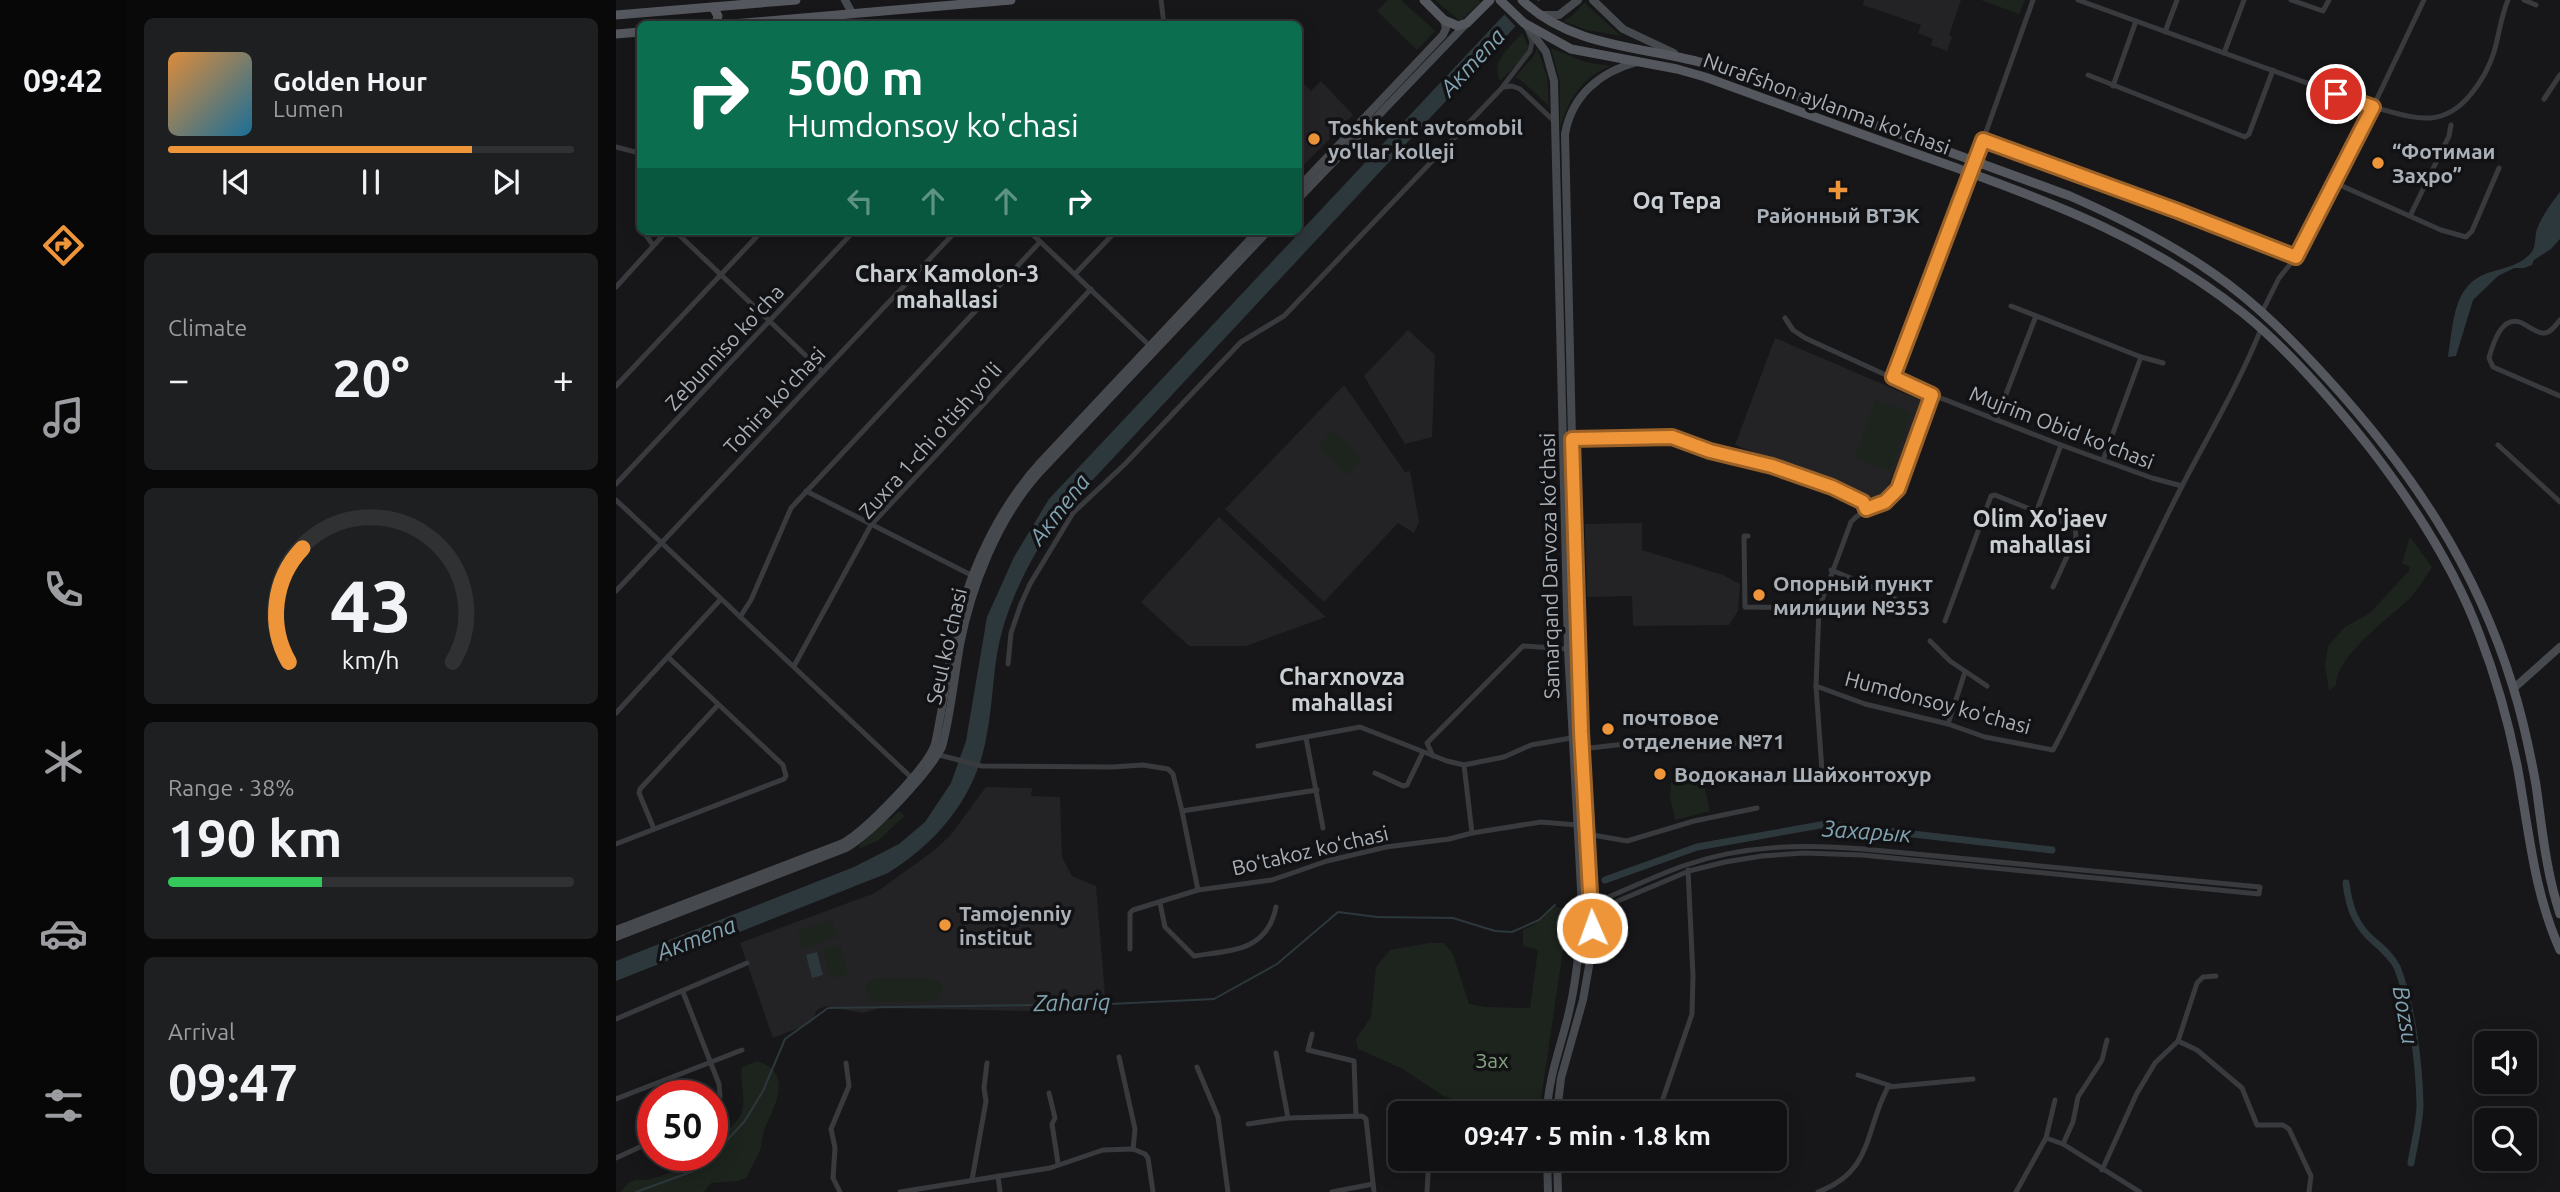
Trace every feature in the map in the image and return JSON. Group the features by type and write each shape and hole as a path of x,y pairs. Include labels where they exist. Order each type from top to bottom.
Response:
{"main road":[{"path":"616,15 796,0"},
{"path":"844,0 846,16"},
{"path":"846,16 851,0"},
{"path":"775,21 1011,0"},
{"path":"1424,0 1444,20 1454,25 1467,23"},
{"path":"1302,195 1490,0"},
{"name":"Nurafshon aylanma ko'chasi","path":"1522,0 1556,26 1581,36 1680,56 1861,118 2086,203 2190,258 2262,312 2364,420 2403,469 2456,550 2491,624 2514,688 2531,758 2553,890 2560,914"},
{"path":"1535,12 1557,16 1578,0"},
{"path":"1593,1 1628,32 1680,56"},
{"name":"Nurafshon aylanma ko'chasi","path":"1502,3 1524,23 1570,49 1690,73 2081,215 2182,270 2261,329 2355,429 2400,488 2443,557 2473,617 2501,699 2512,741 2530,855 2547,919 2560,950"},
{"path":"713,7 718,16 717,21"},
{"path":"1302,184 1443,35 1446,28 1444,20"},
{"name":"Samarqand Darvoza koʻchasi","path":"1524,23 1540,43 1550,63 1554,81 1581,749 1592,906 1589,966 1583,1000 1561,1079 1558,1101"},
{"path":"616,34 637,32"},
{"name":"Samarqand Darvoza koʻchasi","path":"1548,1101 1551,1077 1574,991 1581,940 1582,907 1567,649 1565,134 1575,104 1590,86 1612,71 1637,62"},
{"path":"1807,114 1811,100"},
{"path":"1856,132 1861,118"},
{"path":"1971,173 1976,160"},
{"path":"2081,215 2087,211 2086,203"},
{"name":"Seul ko'chasi","path":"616,937 846,848 867,833 935,754 959,618 1006,507 1025,480 1254,235"},
{"name":"Seul ko'chasi","path":"976,578 1012,510 1031,482 1264,235"},
{"path":"2182,270 2183,262 2190,258"},
{"path":"2355,429 2362,427 2364,420"},
{"path":"2443,557 2447,548 2456,550"},
{"path":"2514,688 2559,652"},
{"name":"Seul ko'chasi","path":"616,930 843,843 914,780"},
{"path":"2540,894 2547,896 2553,890"},
{"path":"1547,1171 1548,1192"},
{"path":"1557,1171 1558,1192"}],"street":[{"path":"1161,0 1164,21"},
{"path":"1976,160 2034,0"},
{"path":"2077,0 2373,107 2418,118 2434,119 2453,112 2472,92 2486,71 2508,0"},
{"path":"2100,8 2103,0"},
{"path":"2165,32 2177,0"},
{"path":"2224,53 2244,0"},
{"path":"2291,0 2323,11 2329,0"},
{"path":"2262,312 2279,278 2296,257 2424,0"},
{"path":"2524,0 2536,5"},
{"path":"846,16 851,21"},
{"path":"2113,86 2136,21"},
{"path":"1008,664 1013,624 1025,593 1073,513 1125,464 1241,342 1284,316 1501,89 1531,49 1532,42 1524,23"},
{"path":"2088,75 2248,137 2273,70"},
{"path":"2544,99 2560,75"},
{"path":"1501,89 1512,86 1520,89 1555,122"},
{"path":"2410,216 2449,136 2451,125"},
{"path":"1983,140 2296,257"},
{"path":"616,147 637,152"},
{"path":"2333,182 2466,237 2472,231 2499,168"},
{"path":"1893,377 1971,173"},
{"path":"646,235 653,246"},
{"path":"616,287 663,235"},
{"path":"680,235 823,372"},
{"path":"616,386 757,235"},
{"name":"Zebunniso ko'cha","path":"616,484 851,235"},
{"name":"Tohira ko'chasi","path":"616,591 952,235"},
{"path":"1033,235 1150,346"},
{"path":"1075,274 1112,235"},
{"path":"740,617 751,600 791,508 1040,242"},
{"name":"Zuxra 1-chi o'tish yo'li","path":"794,666 871,525 1091,289"},
{"path":"2011,306 2163,363"},
{"path":"1996,420 2036,316"},
{"name":"Mujrim Obid ko'chasi","path":"1785,318 1793,330 1805,338 1932,395 2061,445 2182,486"},
{"path":"2560,320 2548,332 2543,333 2516,321 2508,323 2501,328 2490,355 2493,367 2560,396"},
{"path":"2182,486 2215,429 2261,329"},
{"path":"2103,460 2141,356"},
{"name":"Humdonsoy ko'chasi","path":"1822,771 1816,686 1819,608 1851,522 1866,509 1885,502 1898,489 1932,395"},
{"path":"1567,439 1672,437 1710,451 1772,466 1832,487 1863,502 1866,509"},
{"path":"2037,510 2061,445"},
{"path":"2498,445 2560,502"},
{"name":"Humdonsoy ko'chasi","path":"1816,686 1866,704 1948,724 1985,737 2053,750 2105,651 2182,486"},
{"path":"806,491 976,578"},
{"path":"1945,621 1991,496 1995,495 2037,510 2075,527 2076,537 2053,587"},
{"path":"616,500 914,780"},
{"path":"1748,536 1744,536 1745,607 1819,608"},
{"path":"1831,570 1881,590 1919,613"},
{"path":"616,713 721,599"},
{"path":"1930,641 1950,662 1987,686"},
{"path":"1433,756 1427,743 1523,646 1567,649"},
{"path":"616,844 786,776 783,765 668,657"},
{"path":"1948,724 1965,672"},
{"path":"654,829 639,793 640,789 718,705"},
{"path":"1258,746 1360,727 1433,756 1464,765 1504,757 1531,745 1571,738"},
{"path":"1306,738 1323,828"},
{"path":"1581,749 1625,744 1696,743 1704,747 1720,748 1735,743 1757,743"},
{"path":"1375,773 1403,786 1407,785 1423,752"},
{"path":"935,754 985,766 1161,766 1168,769 1173,774 1198,890"},
{"path":"1464,765 1472,833"},
{"path":"1182,811 1317,790"},
{"path":"1587,834 1627,841 1694,821 1757,808"},
{"name":"Boʻtakoz koʻchasi","path":"1130,949 1130,913 1137,908 1198,890 1272,880 1327,861 1386,846 1449,839 1541,822 1577,825"},
{"path":"1592,906 1606,898 1688,868 1743,852 1823,846 2260,887 2259,894 1819,852 1753,857 1688,868 1606,906 1592,918"},
{"path":"1662,1101 1692,1014 1688,868"},
{"path":"1591,891 1606,898"},
{"path":"1160,902 1165,927 1194,956 1250,946 1261,938 1274,918 1276,907"},
{"path":"1582,907 1606,906"},
{"path":"616,1019 747,963"},
{"path":"2102,1170 2137,1093 2155,1063 2178,1041 2197,983 2203,977 2216,976"},
{"path":"683,992 717,1080"},
{"path":"1312,1034 1308,1050 1354,1061 1356,1116"},
{"path":"2063,1144 2073,1122 2078,1097 2102,1060 2107,1040"},
{"path":"2178,1041 2197,1050 2242,1088 2256,1125 2286,1126 2311,1177 2309,1192"},
{"path":"616,1099 742,1050"},
{"path":"1276,1053 1288,1118"},
{"path":"1119,1057 1135,1129 1133,1149"},
{"path":"840,1192 833,1178 835,1148 831,1129 849,1086 846,1063"},
{"path":"972,1180 986,1101 984,1088 987,1063"},
{"path":"1197,1067 1218,1117 1228,1192"},
{"path":"1858,1075 1891,1086 1973,1079"},
{"path":"1818,1192 1838,1183 1855,1169 1886,1089 1891,1086"},
{"path":"1049,1093 1055,1118 1052,1124 1058,1163"},
{"path":"2016,1192 2046,1138 2055,1100"},
{"path":"1248,1124 1288,1118 1356,1116 1366,1119 1374,1192"},
{"path":"2046,1138 2063,1144 2140,1192"},
{"path":"616,1158 637,1148"},
{"path":"900,1192 1050,1168 1058,1163 1103,1150 1133,1149 1145,1154 1153,1192"},
{"path":"1427,1192 1428,1171"},
{"path":"998,1176 1000,1192"},
{"path":"1332,1192 1373,1184"}],"shaded area":[{"path":"1864,0 1961,0 1949,35 1952,37 1947,51 1931,45 1933,39 1918,33 1921,25 1863,5"},
{"name":"Toshkent avtomobil yo'llar kolleji","path":"1321,81 1353,115 1302,167 1302,82 1311,91"},
{"path":"1408,330 1435,355 1432,437 1405,444 1364,376"},
{"path":"1775,338 1922,401 1886,492 1874,498 1735,445"},
{"path":"1344,385 1405,472 1410,471 1419,522 1414,533 1398,523 1324,602 1225,509"},
{"path":"1219,517 1326,617 1246,646 1189,646 1141,602"},
{"path":"1642,523 1642,550 1723,575 1740,584 1738,611 1729,625 1633,626 1632,596 1587,597 1585,524"},
{"name":"Tamojenniy institut","path":"986,787 1032,788 1031,796 1060,797 1062,857 1072,876 1096,886 1105,995 1100,999 1028,1011 880,1008 863,1013 826,1006 817,1010 811,1023 773,1038 740,943 875,893 950,836"}],"green space":[{"path":"1388,0 1401,0 1435,31 1417,50 1377,11"},
{"path":"1435,0 1479,0 1480,3 1460,21"},
{"path":"1981,0 2025,0 2019,14"},
{"path":"1585,2 1621,36 1587,30 1563,21 1571,17"},
{"path":"1522,33 1529,48 1526,55 1500,81 1499,61"},
{"path":"1537,48 1547,76 1549,106 1515,77 1534,56"},
{"path":"1551,48 1585,62 1610,66 1591,77 1577,91 1560,129 1560,83"},
{"path":"1875,400 1911,412 1891,471 1855,458"},
{"path":"1333,430 1362,460 1346,475 1318,446"},
{"path":"2410,537 2432,567 2409,599 2354,650 2345,662 2336,685 2329,691 2325,665 2328,646 2345,627 2370,613 2409,571 2410,567 2402,563"},
{"path":"1702,777 1710,811 1675,820 1670,797 1671,782"},
{"path":"899,811 904,816 878,841 860,848 884,821"},
{"name":"Зах","path":"1555,907 1569,909 1541,1101 1456,1101 1403,1069 1358,1049 1356,1039 1371,1017 1376,967 1390,950 1444,943 1453,954 1469,1004 1530,1008 1538,950 1523,946 1523,930 1537,923"},
{"path":"832,920 837,937 803,948 797,931"},
{"path":"840,945 848,974 831,978 823,949"},
{"path":"874,978 932,978 940,983 943,991 939,999 933,1002 875,1002 866,994 867,983"},
{"path":"757,1061 769,1066 779,1082 776,1101 764,1130 760,1151 747,1177 739,1181 711,1183 704,1192 621,1192 627,1184 635,1180 648,1180 673,1172 690,1175 694,1171 728,1171 728,1129 742,1110 742,1067"}],"water":[{"name":"Актепа","path":"1518,0 1540,0 1061,514 1020,583 1008,613 999,642 989,725 981,760 963,799 938,832 906,861 888,873 616,981 616,961 854,867 899,844 925,822 951,783 966,741 987,617 1014,557 1049,499 1297,235 1302,235 1302,230"},
{"path":"2560,192 2560,239 2551,249 2534,260 2532,265 2514,268 2498,276 2473,300 2456,356 2448,357 2454,318 2462,295 2478,277 2517,263 2530,254 2534,248 2539,224"},
{"path":"817,952 823,975 812,978 806,955"}],"pier":[{"path":"1513,0 1537,0 1541,4 1518,29 1502,12"}],"waterway":[{"name":"Захарык","path":"1605,880 1697,847 1826,824 2052,850"},
{"name":"Bozsu","path":"2346,883 2349,901 2363,930 2388,954 2397,967 2411,1016 2420,1104 2411,1163"},
{"name":"Zahariq","path":"636,1192 704,1165 744,1122 763,1091 785,1039 828,1008 1110,1004 1214,999 1277,964 1338,912 1377,917 1453,918 1495,931 1512,932 1539,920 1555,905"}],"place":[{"name":"Toshkent avtomobil yo'llar kolleji","path":"1314,139"},
{"name":"“Фотимаи Заҳро”","path":"2378,163"},
{"name":"Районный ВТЭК","path":"1838,190"},
{"name":"Опорный пункт милиции №353","path":"1759,595"},
{"name":"почтовое отделение №71","path":"1608,729"},
{"name":"Водоканал Шайхонтохур","path":"1660,774"},
{"name":"Tamojenniy institut","path":"945,925"}],"district":[{"name":"Oq Tepa","path":"1677,200"},
{"name":"Charx Kamolon-3 mahallasi","path":"947,286"},
{"name":"Olim Xo'jaev mahallasi","path":"2040,531"},
{"name":"Charxnovza mahallasi","path":"1342,689"}],"route":[{"path":"1592,928 1581,732 1572,439 1672,437 1710,451 1772,466 1832,487 1863,502 1866,509 1880,506 1898,489 1932,395 1893,377 1983,140 2296,257 2373,107 2336,94"}]}
